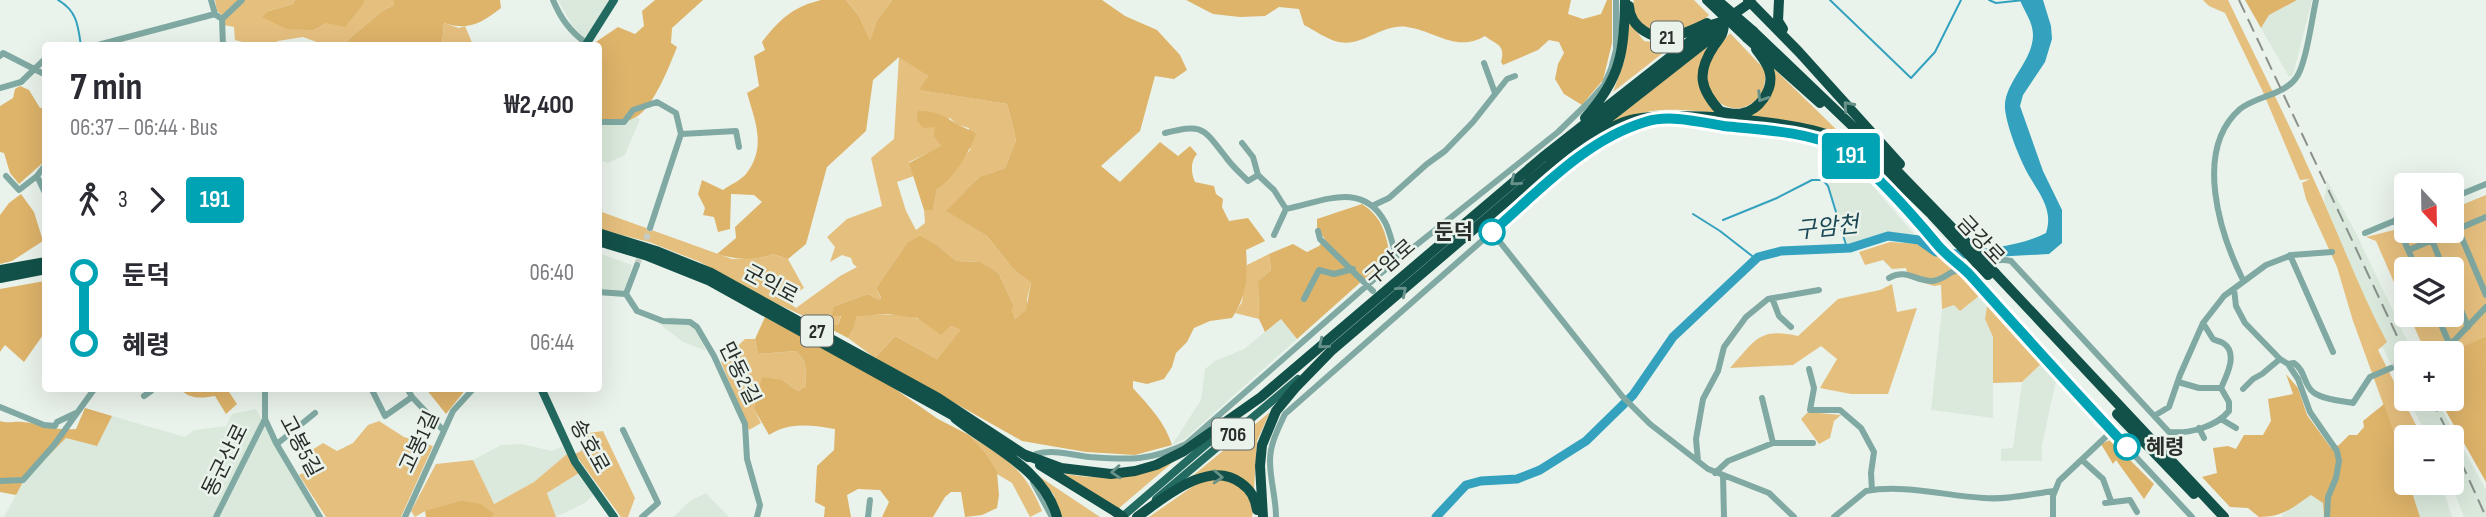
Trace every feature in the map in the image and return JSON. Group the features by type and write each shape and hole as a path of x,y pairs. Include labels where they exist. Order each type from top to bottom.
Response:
{"highway":[{"path":"1547,160 1611,86 1619,68 1622,50 1625,0"},
{"name":"21","path":"1630,0 1632,19 1648,34 1672,37 1710,22 1724,21"},
{"name":"금강로","path":"1707,0 1750,34"},
{"name":"금강로","path":"1717,0 1937,216 2224,517"},
{"path":"1779,0 1778,21 1800,52"},
{"path":"1751,1 1897,161 1937,216"},
{"name":"구암로","path":"1261,397 1547,160 1717,33 1724,21 1751,1"},
{"path":"1724,21 1724,35 1710,53 1702,78 1703,90 1720,111 1743,113 1755,107 1769,88 1770,73 1750,34"},
{"path":"1547,160 1626,121 1671,114 1807,128 1852,146 1937,216"},
{"name":"구암로","path":"1331,351 1547,160"},
{"name":"군익로","path":"602,234 656,251 711,273 938,398 1023,454"},
{"name":"군익로","path":"602,242 636,252 708,280 949,413"},
{"path":"1,276 42,263"},
{"path":"1,276 42,270"},
{"name":"금강로","path":"1992,274 2216,517"},
{"name":"27","path":"1261,517 1260,466 1267,428 1276,411 1331,351"},
{"name":"27","path":"1023,454 1061,468 1087,472 1111,474 1135,471 1156,465 1184,451 1261,397"},
{"path":"949,413 1034,477 1054,505 1057,517"},
{"name":"27","path":"949,413 1118,516"},
{"path":"2152,439 2172,455 2231,517"},
{"path":"1023,454 1118,516"},
{"path":"1136,517 1192,482 1204,477 1224,476 1237,480 1249,489 1261,517"}],"main road":[{"path":"587,42 614,0"},
{"name":"구암로","path":"1136,517 1331,351"},
{"name":"송호로","path":"543,392 575,462 614,517"},
{"name":"구암로","path":"1118,516 1261,397"}],"street":[{"path":"211,0 218,17 222,42"},
{"path":"111,42 218,17 242,0"},
{"path":"553,0 560,18 584,42"},
{"path":"1036,454 1064,452 1088,457 1142,459 1167,453 1186,444 1398,258 1558,132 1590,101 1604,85 1616,50 1616,0"},
{"path":"2243,281 2227,248 2216,200 2214,169 2219,140 2240,110 2288,85 2298,76 2316,0"},
{"path":"1,53 42,74"},
{"path":"0,88 21,82 42,63"},
{"path":"1484,63 1495,93"},
{"path":"1374,205 1389,198 1445,151 1473,122 1507,79 1515,76"},
{"path":"602,122 624,122 633,110 657,102 676,113 681,134 650,228"},
{"path":"1276,517 1276,497 1270,462 1277,430 1285,414 1567,166 1603,142 1646,121 1678,120 1793,134 1840,148 1860,162 1936,244 1966,270 2192,517"},
{"path":"716,122 717,132"},
{"path":"1165,133 1195,128 1204,131 1248,181 1258,174"},
{"path":"681,134 736,131 739,147"},
{"path":"1242,143 1253,157 1258,174 1274,190 1286,209"},
{"path":"6,176 19,190 42,169"},
{"path":"37,176 42,187"},
{"path":"2464,193 2486,184"},
{"path":"1286,209 1349,194 1374,205 1386,223 1398,258"},
{"path":"1274,235 1286,209"},
{"path":"2464,227 2486,218"},
{"path":"2365,233 2394,220"},
{"path":"1318,231 1320,239 1373,291"},
{"path":"1492,232 1622,396 1650,424 1715,473 1769,493 1794,517"},
{"path":"2406,243 2412,257"},
{"path":"2409,250 2425,243"},
{"path":"2464,243 2486,295"},
{"path":"2154,416 2169,407 2203,323 2224,296 2266,265 2290,255 2332,252"},
{"path":"2290,255 2333,352"},
{"path":"1889,278 1907,273 1932,281 1954,271 1998,260 2011,261 2169,432 2183,432 2221,419 2230,407 2221,388"},
{"path":"602,292 626,294 637,265"},
{"path":"1304,299 1319,270 1334,274 1353,269"},
{"path":"2234,289 2236,306 2245,323 2288,364 2298,379 2310,412 2337,451 2339,461 2328,497 2327,517"},
{"path":"1698,461 1696,439 1703,399 1718,371 1724,347 1746,317 1768,299 1819,290"},
{"name":"만동2길","path":"626,294 637,311 663,321 690,322 697,327 714,356 745,424 747,460 760,505 757,517"},
{"path":"1772,298 1779,316 1791,327"},
{"path":"2451,341 2486,307"},
{"path":"1391,311 1397,317"},
{"path":"2464,317 2468,327"},
{"path":"2203,323 2213,339 2223,342 2229,352 2230,371 2221,388"},
{"path":"2243,389 2280,359"},
{"path":"2288,364 2294,363 2302,369 2308,386 2315,394 2353,403 2370,377 2391,368"},
{"path":"1810,369 1814,388 1810,410 1840,410 1867,438 1874,452 1872,490"},
{"path":"2178,382 2199,388 2221,388"},
{"path":"0,481 23,480 54,445 92,392"},
{"path":"144,396 149,392"},
{"name":"고봉5길","path":"265,392 265,419 320,517"},
{"path":"373,392 385,416 412,397"},
{"path":"409,392 443,430"},
{"name":"고봉1길","path":"405,517 443,430 453,411 470,392"},
{"path":"1762,398 1773,443"},
{"path":"0,407 44,425 55,426 57,422 81,410"},
{"path":"277,444 315,413"},
{"name":"동군산로","path":"216,517 265,419"},
{"path":"2221,419 2236,428"},
{"path":"2199,428 2204,438"},
{"name":"송호로","path":"623,430 658,502 642,517"},
{"path":"2053,517 2054,491 2059,481 2112,432"},
{"path":"1715,473 1728,461 1773,443 1813,443"},
{"path":"2082,460 2103,479 2108,502 2130,500 2137,512"},
{"path":"1023,471 1030,477 1052,517"},
{"path":"1723,475 1724,517"},
{"path":"1834,517 1866,491 1872,490 1907,490 1988,499 2054,491"},
{"path":"868,517 870,500"}],"shaded area":[{"path":"215,0 295,0 293,4 269,11 314,30 364,3 364,0 394,0 394,5 382,11 346,42 317,42 303,37 276,42 243,42 235,40 234,27 224,25 221,14 217,11"},
{"path":"295,0 364,0 364,3 345,27 327,23 314,30 287,29 262,17 269,11 293,4"},
{"path":"394,0 500,0 501,8 468,26 444,23 442,42 346,42 382,11 394,5"},
{"path":"558,0 610,0 586,39 572,25"},
{"path":"655,0 703,0 672,28 671,43 677,47 649,105 636,117 618,124 602,125 602,42 596,42 618,27 635,34 644,26 642,11"},
{"path":"821,0 846,0 859,16 870,41 877,20 892,0 1102,0 1125,16 1157,30 1180,55 1187,70 1174,79 1155,76 1140,131 1101,166 1120,182 1160,142 1178,156 1190,146 1197,154 1192,168 1195,182 1214,186 1216,194 1223,199 1222,207 1229,221 1248,218 1265,241 1246,250 1245,286 1241,302 1232,318 1210,321 1194,328 1187,342 1176,353 1172,367 1164,379 1147,384 1133,381 1133,388 1161,421 1172,445 1135,455 1086,452 1022,441 875,358 895,336 937,359 961,330 951,326 941,335 917,318 888,314 856,316 854,328 848,338 823,325 838,325 841,316 832,316 834,306 868,294 879,300 881,298 876,288 907,243 920,236 956,261 980,262 992,269 999,274 1014,306 1011,310 1015,319 1026,310 1031,283 1014,270 987,236 946,211 979,177 1005,168 1016,140 1007,104 919,90 928,76 899,57 873,80 866,131 827,167 806,244 788,259 773,254 746,259 717,254 736,238 735,227 762,202 754,195 731,194 730,229 718,232 714,217 703,215 705,208 698,194 702,180 723,190 746,174 758,144 756,124 747,93 759,86 754,56 765,50 762,42 787,15 802,6"},
{"path":"846,0 892,0 877,20 870,42 859,16"},
{"path":"1186,0 1571,0 1568,14 1583,19 1601,14 1607,0 1612,0 1612,43 1603,80 1582,105 1564,94 1555,79 1564,53 1559,42 1549,40 1538,50 1503,65 1501,48 1485,36 1475,41 1455,42 1417,29 1398,27 1356,41 1339,42 1304,25 1299,9 1279,7 1265,16 1240,17 1213,14"},
{"path":"1634,0 1694,0 1709,15 1685,30 1662,34 1648,29 1637,19"},
{"path":"2203,0 2228,0 2304,157 2387,342 2378,350 2394,382 2394,411 2409,411 2416,425 2394,425 2394,434 2353,321 2337,267 2306,199 2302,183 2310,179 2300,180 2263,92 2225,13 2209,6"},
{"path":"2245,0 2297,0 2269,15 2261,28"},
{"path":"2297,0 2312,0 2293,75 2289,77 2261,28 2269,15"},
{"path":"1627,19 1644,41 1677,42 1613,92 1625,59"},
{"path":"444,23 459,28 465,26 472,42 442,42"},
{"path":"1730,33 1766,71 1763,90 1757,99 1745,107 1731,108 1718,102 1706,83 1710,61"},
{"path":"1710,42 1702,62 1700,79 1704,95 1716,113 1659,110 1634,115 1604,126"},
{"path":"899,56 928,76 920,90 1007,104 1016,140 1005,168 979,177 947,211 987,236 1014,270 1031,283 1027,310 1015,319 1010,310 1014,306 999,274 980,262 956,261 938,246 907,243 876,288 881,299 868,294 834,306 841,315 838,325 823,325 752,292 700,262 649,242 602,230 602,212 732,259 758,258 773,254 788,259 804,288 793,295 792,305 796,308 857,267 851,258 842,255 830,262 835,247 827,237 847,219 882,206 871,158 894,139","holes":["950,118 957,125 969,128 970,150 937,189 933,210 924,210 925,223 916,230 906,211 897,182 914,176 909,162 941,147 936,126"]},
{"path":"1770,65 1839,132 1748,116 1762,106"},
{"path":"20,86 29,90 42,108 42,164 19,184 10,173 4,153 0,152 0,106 13,98 15,89"},
{"path":"918,111 942,115 976,134 960,164 937,189 933,210 924,210 909,163 941,146 934,136 935,127 923,128 917,120"},
{"path":"637,117 640,119 625,155 608,163 602,161 602,125 613,125"},
{"path":"1853,163 1914,234 1873,236 1848,246 1825,178"},
{"path":"2327,180 2394,313 2394,327 2401,327 2407,341 2394,341 2394,370 2382,346 2387,342 2365,301 2324,201"},
{"path":"21,194 34,212 42,242 12,261 0,264 0,215 9,203"},
{"path":"2486,195 2486,336 2464,347 2464,341 2421,341 2414,327 2464,327 2464,257 2394,257 2394,282 2376,241 2366,237 2394,230 2394,243 2464,243 2464,204"},
{"path":"1362,204 1374,214 1382,226 1390,256 1297,339 1281,319 1265,332 1259,319 1258,281 1271,270 1269,254 1293,244 1307,252 1319,246 1325,239 1317,229 1317,219"},
{"path":"1890,242 1919,244 1942,257 1979,296 1960,311 1954,305 1942,309 1941,285 1934,286 1908,278 1906,268 1892,269 1883,260 1865,265 1859,252"},
{"path":"602,254 632,265 624,297 602,295"},
{"path":"1269,254 1271,270 1258,281 1259,319 1235,313 1242,302 1247,265"},
{"path":"42,282 42,336 24,362 5,345 0,352 0,289"},
{"path":"1892,284 1897,312 1917,308 1888,394 1851,394 1820,388 1837,359 1821,346 1793,365 1730,368 1758,338 1774,333 1798,336 1838,299 1880,290"},
{"path":"1979,296 1987,306 1985,319 1993,337 1993,418 1931,410 1942,309 1954,304 1960,311"},
{"path":"1987,306 2042,363 2022,382 1993,383 1993,337 1985,319"},
{"path":"862,314 911,317 941,334 951,326 962,330 937,359 895,336 875,358 848,338 854,328 855,316"},
{"path":"672,317 694,322 706,351 683,342 657,322"},
{"path":"765,317 885,382 938,419 969,435 985,452 997,472 997,508 982,515 965,517 961,492 951,492 933,517 882,517 889,502 880,490 858,489 847,495 851,517 824,517 825,507 815,502 817,466 834,450 835,429 793,426 769,435 754,409 762,377 782,380 798,391 806,386 805,362 796,351 758,354 755,339"},
{"path":"1281,319 1297,339 1185,439 1172,445 1201,400 1205,369 1215,361 1244,349"},
{"path":"2486,336 2486,482 2464,443 2464,425 2454,425 2446,411 2464,411 2464,346"},
{"path":"745,339 755,339 758,354 796,351 805,362 806,386 798,391 782,380 754,409 761,423 749,430 721,362"},
{"path":"2042,363 2056,381 2042,445 2042,461 2001,461 2001,449 2013,448 2022,382"},
{"path":"2286,374 2298,388 2307,415 2331,448 2339,445 2349,435 2357,435 2364,427 2363,421 2384,404 2394,433 2394,495 2413,495 2420,517 2324,517 2323,503 2311,495 2287,511 2267,517 2259,517 2248,508 2230,507 2202,477 2217,473 2213,448 2228,446 2236,449 2244,435 2263,435 2271,421 2268,399 2293,394"},
{"path":"229,392 237,404 226,414 215,396 201,398 184,393"},
{"path":"428,392 464,392 446,414"},
{"path":"85,408 112,416 97,446 66,438 24,480 16,495 0,492 0,421 76,429"},
{"path":"256,409 317,517 4,517 24,480 56,446 66,438 97,446 112,416 185,437 194,430 226,426 232,414"},
{"path":"2414,411 2443,411 2450,425 2422,425"},
{"path":"1270,412 1257,441 1254,489 1237,476 1190,478"},
{"path":"1808,412 1841,415 1834,421 1830,438 1819,444 1801,419"},
{"path":"379,421 404,437 433,446 401,517 326,517 299,475 317,466 312,450 323,443 337,451 353,443 368,425"},
{"path":"603,431 635,498 628,517 621,517 575,454 581,451 588,433"},
{"path":"969,435 1004,458 1021,474 1042,511 1030,517 1012,483 997,474 985,452"},
{"path":"2110,440 2154,484 2144,499 2116,460 2113,464 2101,444"},
{"path":"522,444 552,451 562,446 567,454 534,482 493,504 473,460 501,445"},
{"path":"2464,450 2486,490 2486,517 2464,517 2456,495 2464,495"},
{"path":"567,454 579,473 547,493 556,517 492,517 493,514 425,511 415,517 411,511 436,464 473,460 494,504 534,482"},
{"path":"1173,462 1118,509 1059,473 1091,477 1117,476 1143,472"},
{"path":"579,473 593,495 585,503 556,517 547,493"},
{"path":"1037,475 1100,517 1060,517 1054,495"},
{"path":"1225,479 1240,486 1254,506 1252,517 1149,517 1202,480"},
{"path":"706,493 729,517 673,517 690,501"},
{"path":"2311,495 2323,503 2324,517 2282,517 2283,514"},
{"path":"2413,495 2445,495 2452,517 2420,517"},
{"path":"461,501 481,504 494,514 492,517 426,517 425,511"}],"water":[{"path":"2020,0 2043,0 2051,26 2052,39 2045,62 2023,95 2020,106 2043,171 2062,210 2062,243 2049,254 1957,259 1947,249 1998,247 2023,242 2046,233 2048,225 2045,205 2019,155 2005,109 2009,90 2032,45 2032,26"}],"waterway":[{"path":"58,0 73,14 80,42"},
{"path":"1830,0 1911,78 1935,52 1961,0"},
{"path":"1989,0 1996,3 2024,0"},
{"path":"1723,220 1812,180 1823,180 1828,186 1847,248"},
{"path":"1693,214 1756,259"},
{"name":"구암천","path":"1436,517 1466,485 1481,481 1517,479 1540,470 1586,441 1633,395 1673,337 1758,257 1781,251 1850,248 1888,236 1919,240 1936,252 1951,253"}],"tunnel":[{"path":"637,265 650,228"}],"railway":[{"path":"2239,0 2399,341"},
{"path":"2437,411 2444,425"},
{"path":"2464,468 2486,517"}],"bus line":[{"name":"191","path":"1492,232 1567,166 1616,134 1646,121 1678,120 1793,134 1819,140 1840,148 1860,162 1936,244 1966,270 2127,447"}],"place":[{"name":"둔덕","path":"1492,232"},
{"name":"혜령","path":"2127,447"}]}
